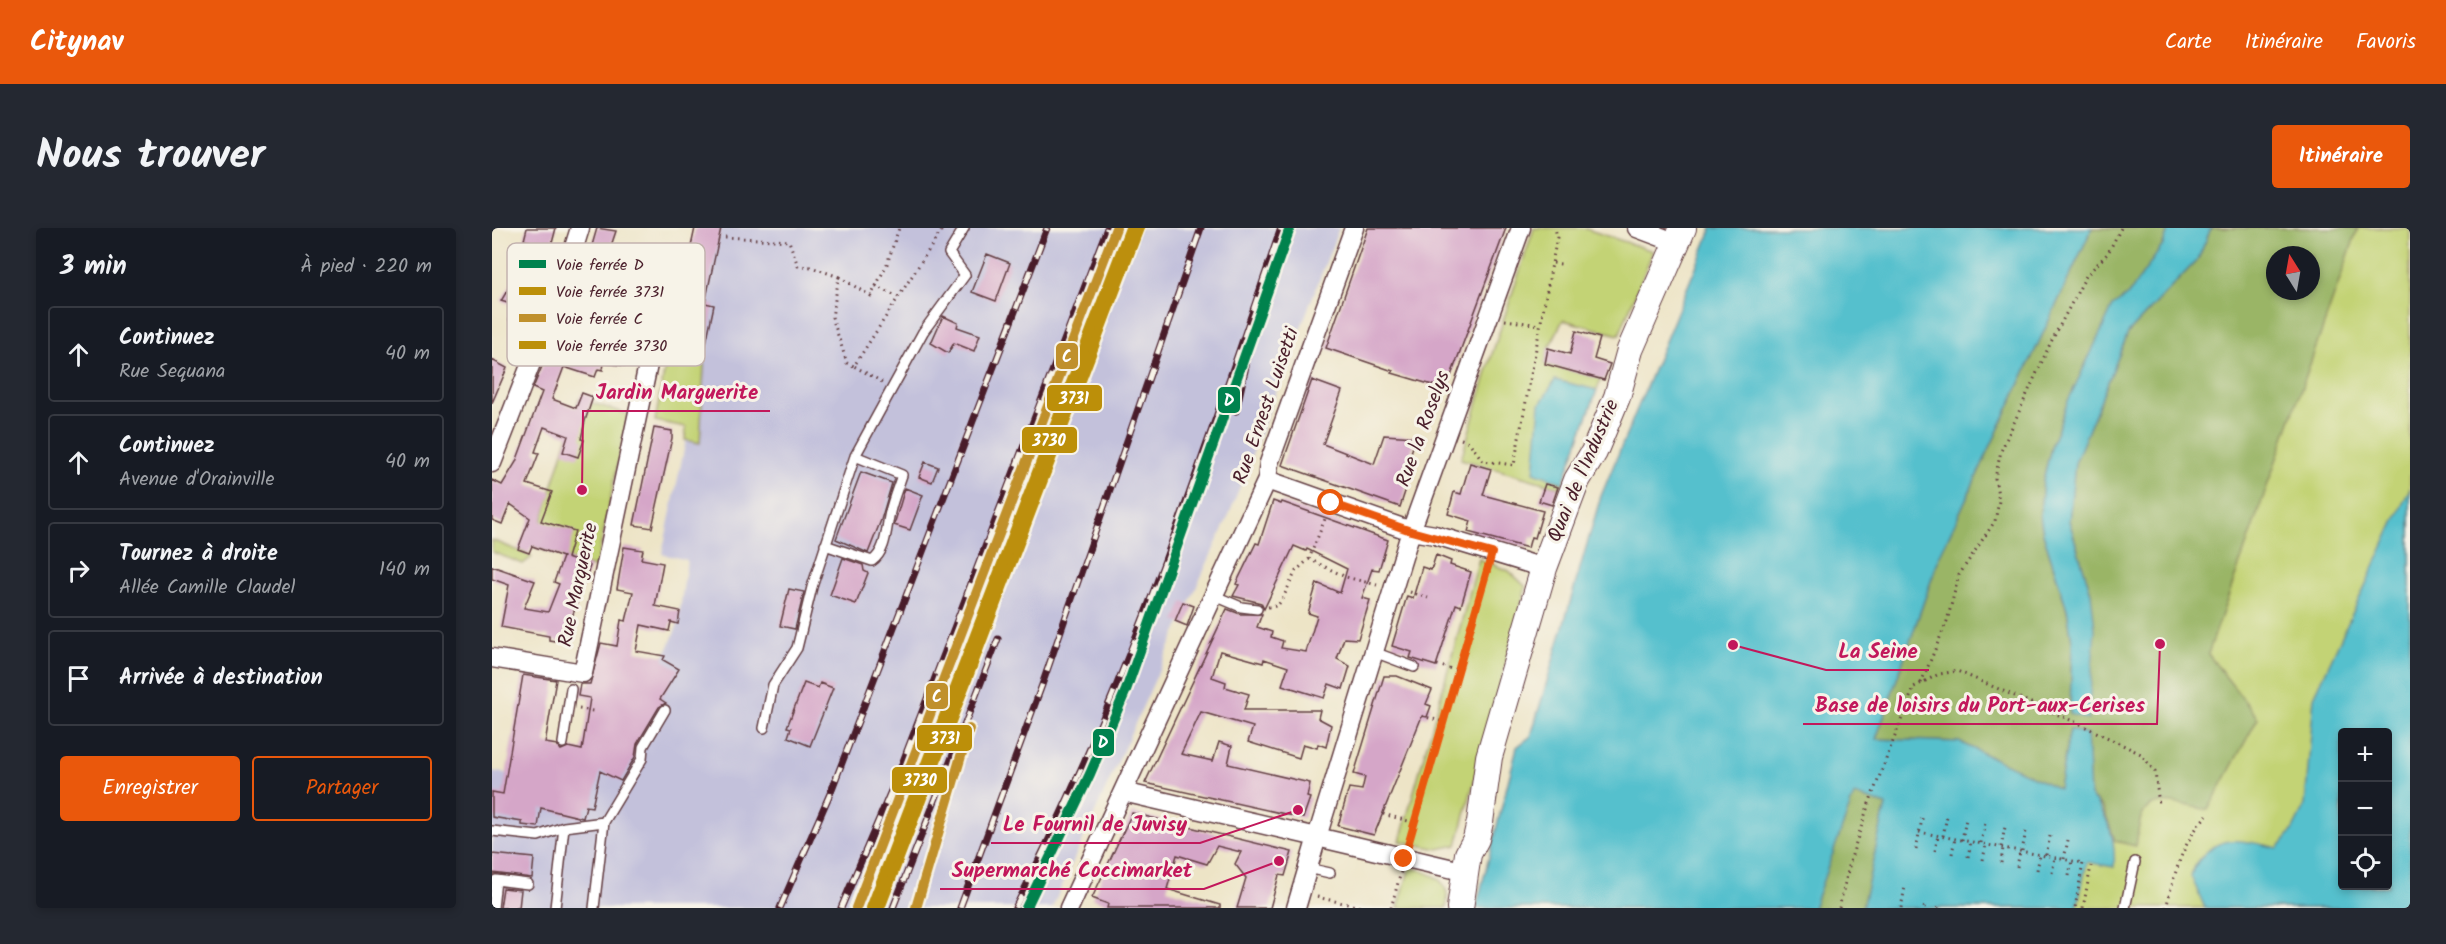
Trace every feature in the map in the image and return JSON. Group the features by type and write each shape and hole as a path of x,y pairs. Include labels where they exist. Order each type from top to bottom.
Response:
{"main road":[{"name":"Quai de l'Industrie","path":"1460,908 1468,854 1476,839 1480,822 1489,757 1544,568 1582,469 1594,452 1617,397 1630,350 1680,236"}],"street":[{"path":"575,243 580,228"},
{"name":"Rue Ernest Luisetti","path":"1069,908 1267,480 1269,463 1354,228"},
{"name":"Rue la Roselys","path":"1298,900 1411,531 1521,228"},
{"path":"1637,228 1680,236"},
{"path":"492,463 530,366"},
{"name":"Rue Marguerite","path":"492,658 572,682 583,673 647,366"},
{"path":"1267,480 1411,531 1544,568"},
{"path":"1123,792 1466,872"}],"lane":[{"path":"764,728 773,685 796,648 825,545 855,456 923,332 965,275 949,252 964,228"},
{"path":"825,545 872,561 878,554 888,531 889,515 902,475 855,456"},
{"path":"1215,596 1241,607 1262,608"},
{"path":"1374,650 1414,667"},
{"path":"563,743 572,682"},
{"path":"594,908 604,822 642,759 643,747 665,710"},
{"path":"492,831 538,836 564,827 604,822"},
{"path":"555,908 564,827"},
{"path":"2125,908 2135,862"},
{"path":"1308,868 1330,873"},
{"path":"493,908 496,880 528,884"}],"path":[{"path":"725,237 789,241 798,266 811,267 839,277 871,296 887,264 899,228"},
{"path":"854,366 943,228"},
{"path":"1446,434 1469,442 1483,461 1514,465 1553,263 1557,237 1555,228"},
{"path":"1922,683 1947,621 1959,575 1995,521 1998,501 1995,478 2001,451 2050,344 2081,286 2108,253 2121,228"},
{"path":"1553,263 1561,264"},
{"path":"839,277 832,317 847,363 892,387"},
{"path":"876,286 899,297"},
{"path":"1489,316 1540,325"},
{"path":"1262,608 1277,606 1282,600 1296,571 1309,559 1326,516"},
{"path":"1391,908 1492,553"},
{"path":"1309,559 1346,577 1393,589"},
{"path":"1437,664 1459,671"},
{"path":"1839,908 1851,858 1896,727 1914,687 1939,674 1957,671 2122,743 2141,754 2155,772 2159,805"},
{"path":"577,708 593,711"},
{"path":"1422,716 1444,722"},
{"path":"1383,814 1415,823"},
{"path":"1916,849 1923,814"},
{"path":"2166,908 2180,856 2189,837 2206,815"},
{"path":"1943,836 1947,816"},
{"path":"1962,840 1966,819"},
{"path":"1981,843 1985,823"},
{"path":"2001,863 2005,827"},
{"path":"2017,867 2026,831"},
{"path":"1919,832 2083,863 2075,908"},
{"path":"1935,851 1938,835"},
{"path":"2046,855 2050,836"},
{"path":"1952,854 1955,838"},
{"path":"2064,859 2068,840"},
{"path":"1968,857 1971,841"},
{"path":"1983,860 1986,844"},
{"path":"2037,870 2040,855"},
{"path":"2052,873 2055,857"},
{"path":"2069,876 2072,861"},
{"path":"2083,908 2091,866"},
{"path":"1901,908 1905,887"},
{"path":"1298,900 1365,908"}],"shaded area":[{"path":"721,228 1339,228 1229,515 1052,908 492,908 492,771 587,787 665,656 678,624 687,560 662,554 686,440 700,442 705,348 714,306 705,303"}],"green space":[{"path":"1534,228 1583,228 1653,251 1619,335 1563,320 1549,348 1545,364 1601,379 1597,390 1555,380 1563,483 1561,488 1461,459 1493,351"},
{"path":"2092,228 2410,228 2410,908 1813,908 1853,794"},
{"path":"2092,228 2169,228 2163,245 2143,274 2128,295 2113,307 2068,401 2052,444 2043,480 2040,516 2043,533 2067,610 2072,641 2070,713 2088,719 2091,593 2069,521 2075,463 2128,333 2198,259 2211,228 2358,228 2208,654 2258,718 2208,810 2173,803 2156,804 2149,807 2141,816 2136,846 2115,841 2103,808 2090,796 2087,735 2070,729 2059,789 1959,742 1876,739 1940,555"},
{"path":"665,366 704,366 700,443 685,440 686,427 655,421"},
{"path":"579,399 628,414 596,568 534,547"},
{"path":"492,540 532,557 523,564 492,552"},
{"path":"1479,559 1509,571 1526,587 1457,845 1438,849 1400,841"},
{"path":"1853,794 1886,805 1862,908 1813,908"},
{"path":"1410,867 1433,875 1439,880 1446,891 1446,908 1398,908"}],"water":[{"path":"1712,228 2092,228 1940,555 1876,739 1959,742 2059,789 2070,729 2087,735 2090,796 2102,811 2110,828 2114,847 2114,867 2087,862 2077,908 1862,908 1886,805 1854,795 1813,908 1476,908 1517,747 1531,736 1601,496"},
{"path":"2169,228 2211,228 2198,259 2128,333 2075,463 2069,521 2091,593 2095,629 2088,720 2070,714 2072,641 2067,609 2043,533 2040,516 2043,480 2052,444 2068,401 2113,306 2128,295 2163,245"},
{"path":"1555,380 1597,390 1563,483 1534,472 1540,404"},
{"path":"2410,488 2410,908 2205,908 2191,876 2192,871 2208,850 2226,842 2236,841 2278,848 2292,831 2305,805 2314,697"}],"building":[{"path":"527,228 556,228 552,243 524,240"},
{"path":"597,228 616,231 612,243 593,243"},
{"path":"695,228 721,228 705,303 705,243 692,243"},
{"path":"1368,228 1506,228 1446,389 1392,373 1393,371 1326,348"},
{"path":"987,254 1010,263 996,301 972,292"},
{"path":"507,291 507,303 501,301"},
{"path":"705,303 714,305 705,348"},
{"path":"943,316 958,323 957,327 980,335 974,351 954,343 948,353 931,343"},
{"path":"1576,331 1600,338 1594,359 1610,364 1604,380 1545,364 1548,348 1570,354"},
{"path":"492,360 507,368 492,403"},
{"path":"542,366 604,366 603,370 598,369 595,377 564,367 552,399 576,408 582,393 593,397 581,439 584,440 578,457 563,452 568,436 544,427 535,452 539,453 527,484 552,492 541,521 575,531 567,558 590,566 571,620 567,643 549,640 549,636 501,627 509,585 492,579 492,566 535,581 524,608 548,612 559,584 554,582 563,557 532,546 529,553 518,549 530,518 510,504 502,524 492,520 492,480 502,485 516,462 542,392 533,388"},
{"path":"1312,380 1342,391 1323,444 1374,464 1384,435 1416,437 1410,456 1416,458 1400,507 1282,465"},
{"path":"654,428 672,431 672,438 652,528 634,525"},
{"path":"925,462 938,467 932,482 919,477"},
{"path":"1470,463 1491,469 1483,495 1543,511 1535,538 1531,537 1528,548 1468,532 1471,521 1448,514 1454,492 1461,494"},
{"path":"861,472 892,483 868,553 836,539"},
{"path":"1545,484 1558,487 1552,505 1539,501"},
{"path":"905,488 923,495 910,530 894,525"},
{"path":"1273,501 1281,504 1282,502 1388,540 1379,570 1372,569 1362,598 1370,600 1358,639 1344,638 1337,659 1350,666 1343,689 1329,684 1324,698 1282,685 1288,667 1264,659 1263,663 1220,651 1212,677 1226,682 1225,687 1249,694 1244,710 1320,710 1318,718 1331,725 1326,747 1318,744 1317,748 1303,744 1299,758 1248,742 1253,727 1201,712 1181,754 1213,761 1219,742 1232,746 1228,764 1310,783 1307,797 1310,798 1303,818 1145,783 1227,609 1240,614 1262,614 1257,627 1272,632 1271,637 1283,641 1281,648 1306,652 1317,616 1308,613 1317,583 1340,593 1347,569 1307,549 1306,551 1294,546 1264,609 1261,603 1233,596 1239,585 1236,584 1256,543 1259,544"},
{"path":"624,547 643,550 641,559 663,563 655,606 680,611 678,624 671,622 669,631 641,625 636,651 665,656 663,660 679,669 660,699 666,703 659,707 637,744 635,757 621,781 600,771 592,807 586,806 583,818 541,808 538,827 492,817 492,792 503,794 523,675 556,680 545,743 557,745 561,750 568,747 582,750 590,698 578,696 580,684 590,684 601,643 617,646 621,620 626,621 633,592 617,589"},
{"path":"1436,555 1451,561 1450,565 1471,572 1461,606 1456,604 1436,666 1410,658 1412,652 1392,646 1407,596 1413,598 1422,567 1431,570"},
{"path":"843,558 863,565 864,571 868,573 856,604 830,595"},
{"path":"789,589 804,592 795,629 780,626"},
{"path":"1183,602 1194,606 1187,626 1175,621"},
{"path":"1384,676 1397,676 1432,690 1426,704 1431,706 1427,717 1422,716 1374,835 1338,826 1349,788 1362,790 1365,777 1354,774"},
{"path":"804,683 818,688 820,683 833,688 810,746 788,737 791,728 787,727"},
{"path":"1132,813 1292,852 1285,876 1279,875 1270,908 1237,908 1246,878 1235,864 1241,852 1217,846 1207,864 1177,855 1167,889 1220,905 1220,908 1107,908 1108,904 1092,898"},
{"path":"492,854 534,858 532,878 492,873"},
{"path":"503,888 521,890 519,908 500,908"}],"railway":[{"path":"780,908 832,789 1047,228"},
{"path":"841,908 897,777 1107,228"},
{"path":"1077,365 1122,228"},
{"path":"960,908 1042,685 1201,228"},
{"path":"1015,908 1093,742 1128,658 1192,487 1281,228"},
{"path":"1236,411 1255,326"},
{"path":"893,816 1002,564"},
{"path":"893,908 998,639"},
{"path":"855,908 862,892"}],"rail line":[{"name":"C","path":"856,908 1116,228"},
{"name":"3730","path":"871,908 1130,228"},
{"name":"3731","path":"880,908 1139,228"},
{"name":"D","path":"1026,908 1090,774 1126,690 1290,228"},
{"name":"C","path":"916,908 969,729"}],"place":[{"name":"Jardin Marguerite","path":"582,490"},
{"name":"Base de loisirs du Port-aux-Cerises","path":"2160,644"},
{"name":"La Seine","path":"1733,645"},
{"name":"Le Fournil de Juvisy","path":"1298,810"},
{"name":"Supermarché Coccimarket","path":"1279,861"}],"route":[{"path":"1331,503 1411,531 1435,535 1492,553 1404,859"}]}
